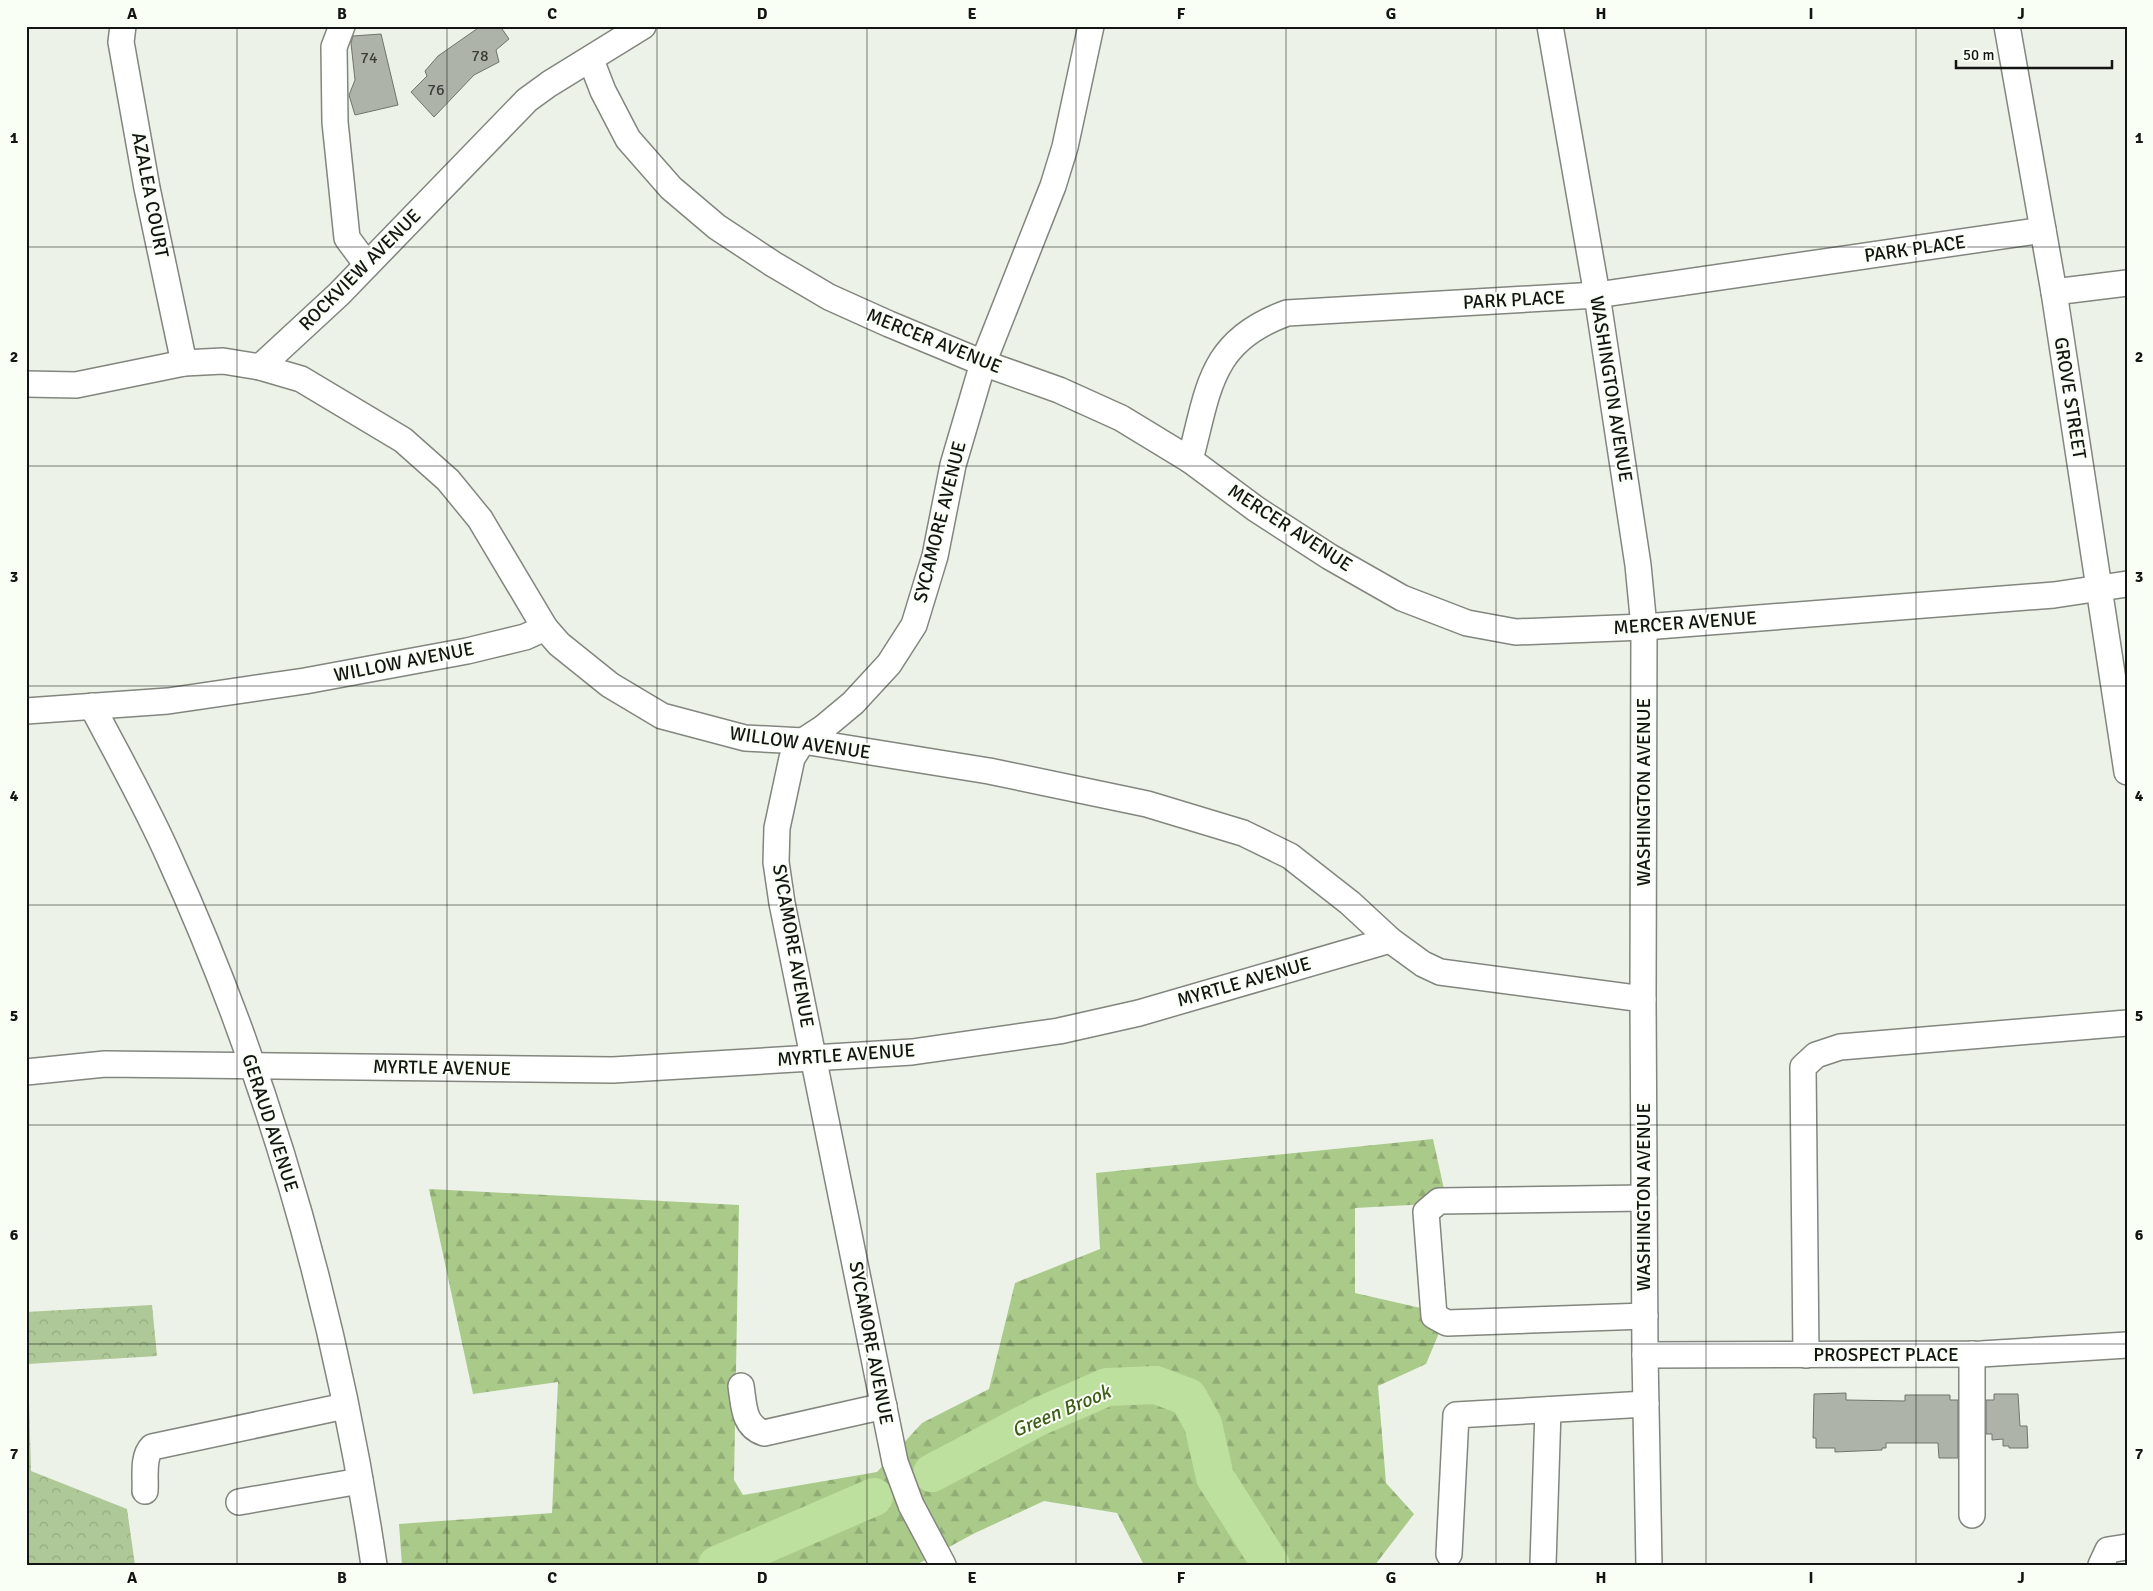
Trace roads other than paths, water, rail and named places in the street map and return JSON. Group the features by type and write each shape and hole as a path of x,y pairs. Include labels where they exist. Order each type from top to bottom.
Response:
{"street":[{"name":"AZALEA COURT","path":"123,26 121,42 147,188 184,363"},
{"path":"342,26 334,48 335,122 347,238 367,265"},
{"name":"ROCKVIEW AVENUE","path":"260,366 339,294 528,100 549,84 591,60 642,26"},
{"name":"SYCAMORE AVENUE","path":"942,1565 911,1505 895,1462 782,903 776,862 778,819 792,758 803,741 823,728 853,703 889,664 914,625 935,556 953,465 983,363 1053,186 1065,147 1091,26"},
{"name":"WASHINGTON AVENUE","path":"1550,26 1597,295 1638,565 1644,627 1644,1198 1649,1565"},
{"name":"GROVE STREET","path":"2007,26 2054,292 2127,772"},
{"name":"MERCER AVENUE","path":"591,60 603,91 628,139 671,188 717,227 829,297 888,324 983,363 1059,390 1121,418 1190,460 1256,509 1330,557 1402,598 1467,623 1516,632 1644,627 2054,595 2127,584"},
{"name":"PARK PLACE","path":"1190,460 1212,376 1230,348 1245,334 1268,320 1287,313 1597,295 2043,230"},
{"path":"2054,292 2127,283"},
{"path":"26,384 76,385 184,363 223,361 260,366 301,379 403,440 448,480 480,520 545,628"},
{"name":"WILLOW AVENUE","path":"26,711 168,701 305,681 467,652 525,637 545,628 559,644 610,685 662,716 745,738 803,741 998,773 1147,804 1243,833 1290,856 1350,903 1390,940"},
{"name":"GERAUD AVENUE","path":"92,706 169,855 217,968 289,1175 333,1348 368,1522 374,1565"},
{"path":"1390,940 1422,964 1440,972 1643,999"},
{"name":"MYRTLE AVENUE","path":"26,1072 105,1064 613,1070 814,1056 912,1052 1059,1031 1139,1013 1390,940"},
{"path":"1806,1355 1804,1067 1816,1055 1840,1047 2127,1023"},
{"path":"1644,1198 1439,1201 1426,1212 1434,1316 1446,1323 1645,1316"},
{"name":"PROSPECT PLACE","path":"1645,1355 1972,1354 2127,1345"},
{"path":"1972,1354 1972,1515"},
{"path":"741,1386 747,1421 758,1431 764,1433 884,1406"},
{"path":"1448,1554 1456,1415 1646,1404"},
{"path":"146,1491 146,1460 148,1451 152,1447 345,1406"},
{"path":"1543,1564 1548,1410"},
{"path":"239,1502 360,1481"},
{"path":"2101,1565 2108,1550 2127,1547"}],"waterway":[{"name":"Green Brook","path":"932,1473 1038,1417 1107,1387 1156,1385 1188,1397 1203,1424 1215,1477 1271,1565"},
{"name":"Green Brook","path":"717,1565 874,1497"}]}
